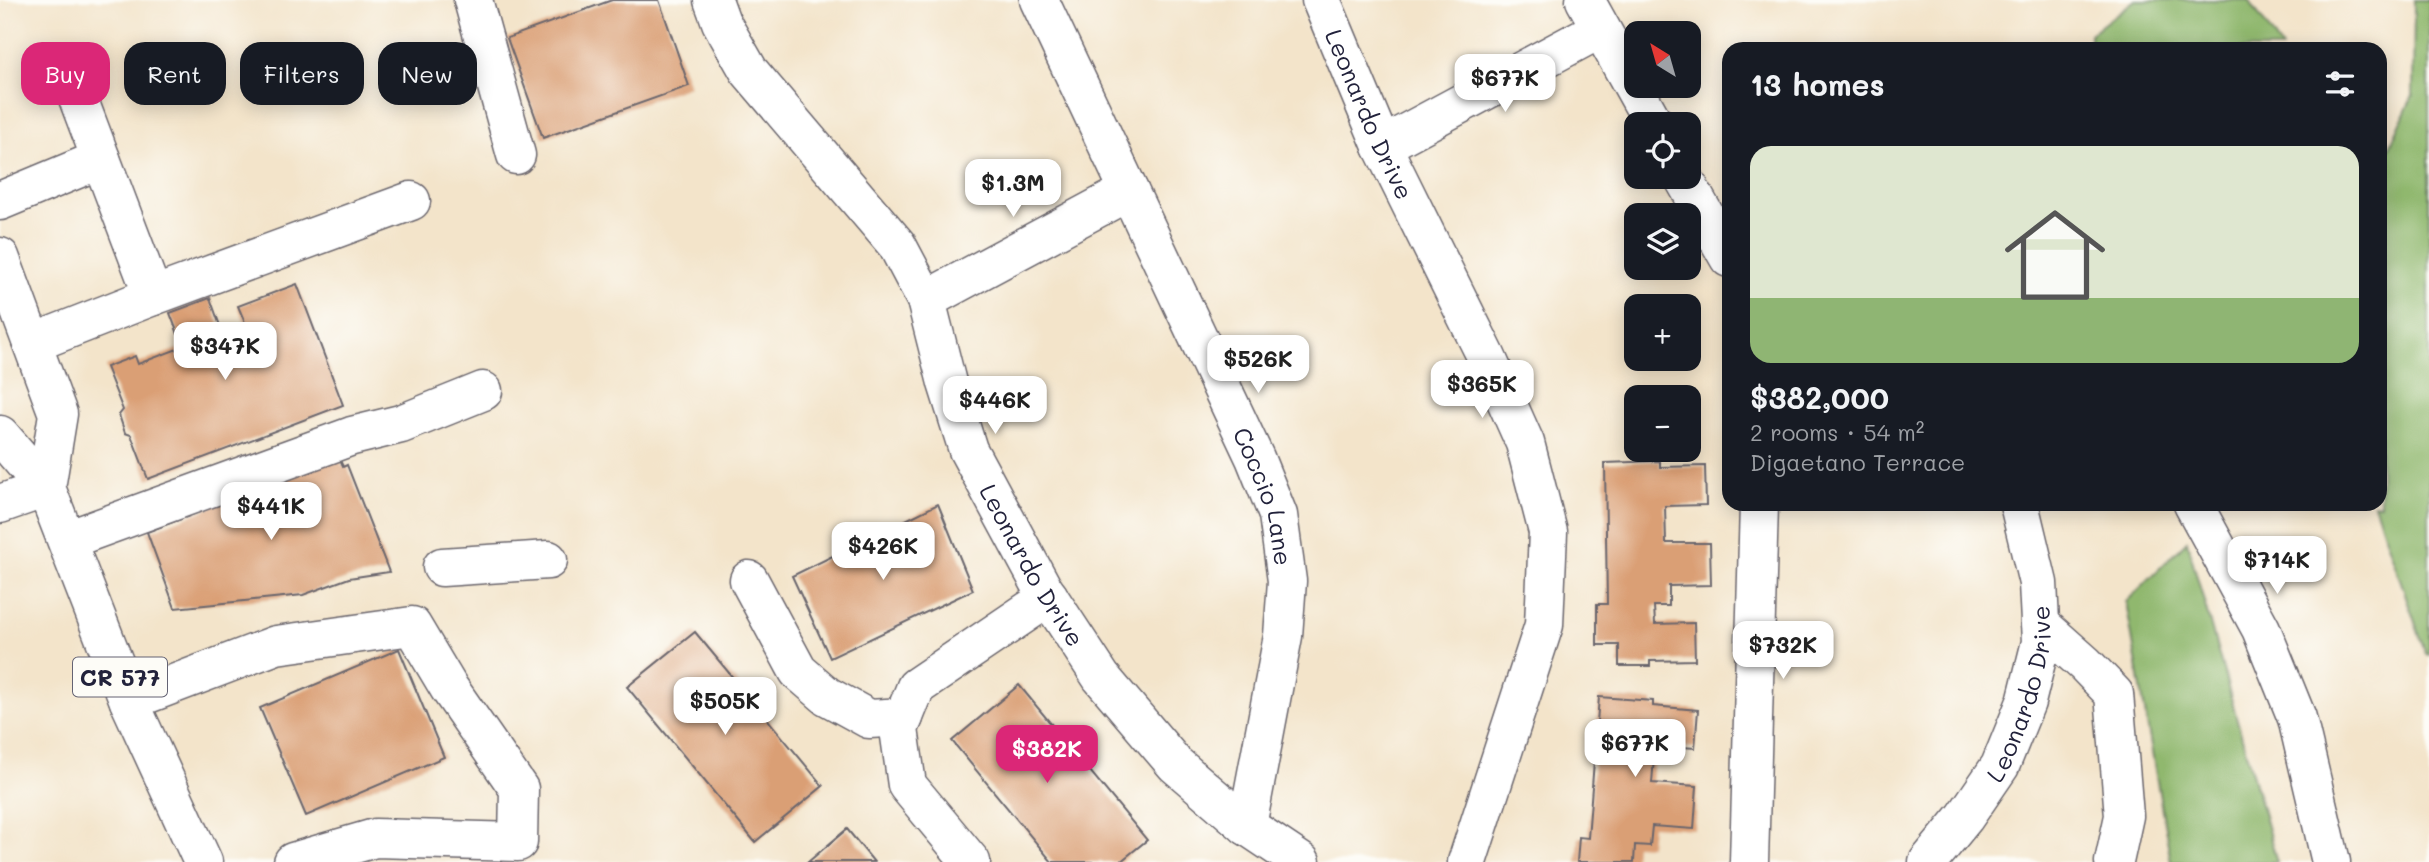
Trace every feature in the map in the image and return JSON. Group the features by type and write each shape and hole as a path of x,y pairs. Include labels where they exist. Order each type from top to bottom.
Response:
{"street":[{"path":"473,0 516,155"},
{"name":"Leonardo Drive","path":"713,0 721,22 749,71 897,245 926,300 947,383 968,450 1049,597 1101,677 1175,764 1247,826 1301,862"},
{"name":"Coccio Lane","path":"1039,0 1255,458 1278,514 1287,581 1283,636 1247,826"},
{"name":"Leonardo Drive","path":"1321,0 1382,146 1487,358 1525,443 1548,532 1544,625 1467,862"},
{"path":"1382,146 1593,15 1647,112"},
{"path":"81,105 153,296"},
{"path":"0,201 101,159"},
{"path":"1690,189 1722,246"},
{"path":"926,300 1129,191"},
{"path":"33,343 411,201"},
{"path":"0,257 58,414 46,488 0,505"},
{"path":"67,540 352,436 401,424 483,391"},
{"name":"CR 577","path":"0,435 46,488 129,701 202,862"},
{"path":"1749,862 1759,511"},
{"name":"Leonardo Drive","path":"1928,862 1965,817 2000,766 2026,702 2041,642 2038,583 2021,511"},
{"path":"2197,511 2261,629 2297,718 2331,862"},
{"path":"442,567 548,560"},
{"path":"749,580 798,671 827,696 869,719 904,717"},
{"path":"971,862 907,785 899,729 916,687 1049,597"},
{"path":"2040,624 2114,694 2124,816 2114,862"},
{"path":"129,701 276,645 412,626 449,688 519,789 518,842 375,838 293,862"}],"green space":[{"path":"2135,0 2249,0 2277,42 2090,42 2090,34"},
{"path":"2414,0 2429,0 2429,655 2426,654 2376,511 2387,511 2387,153 2413,95"},
{"path":"2187,541 2277,862 2171,862 2126,602"}],"building":[{"path":"612,0 659,0 689,86 543,138 507,38"},
{"path":"297,284 343,405 148,479 131,435 125,433 119,415 123,410 106,367 135,356 138,364 183,347 170,313 210,298 223,334 246,325 238,306"},
{"path":"339,458 343,467 347,465 389,572 349,578 303,595 175,608 147,532"},
{"path":"1660,462 1660,467 1705,466 1706,505 1665,506 1666,543 1710,543 1711,585 1669,586 1669,606 1654,606 1655,624 1694,623 1695,660 1650,661 1650,666 1619,666 1619,645 1597,645 1597,604 1607,604 1605,463"},
{"path":"938,504 973,590 830,658 792,576"},
{"path":"695,632 823,786 755,842 627,687"},
{"path":"399,649 444,757 306,816 260,708"},
{"path":"1019,685 1147,840 1120,862 1052,862 952,741"},
{"path":"1599,697 1653,701 1653,706 1698,710 1695,748 1655,745 1652,783 1697,786 1694,829 1652,826 1650,846 1635,845 1634,862 1577,862 1579,837 1588,838"},
{"path":"847,829 874,862 808,862"}]}
